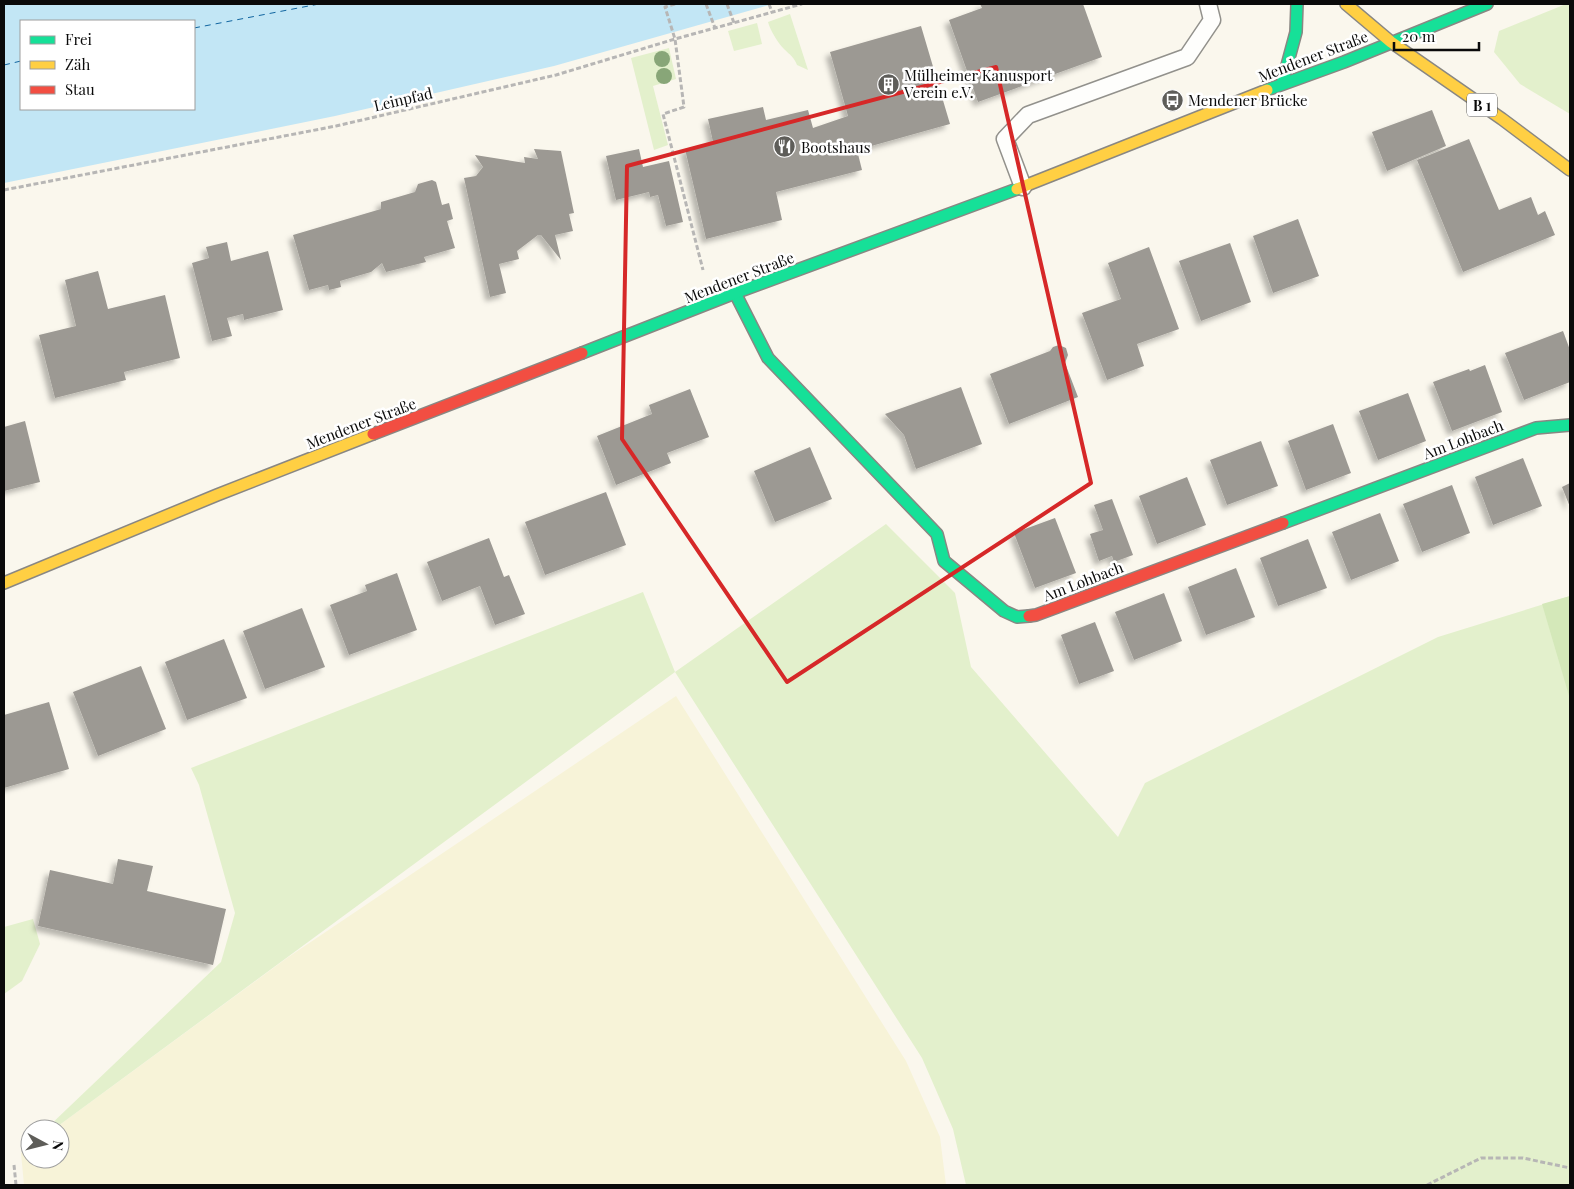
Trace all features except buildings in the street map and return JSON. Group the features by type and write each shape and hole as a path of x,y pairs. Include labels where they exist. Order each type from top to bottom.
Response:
{"main road":[{"path":"1282,84 1296,32 1297,4"},
{"name":"B 1","path":"1346,4 1391,42 1502,118 1570,170"},
{"name":"Mendener Straße","path":"4,583 217,495 736,293 1023,187 1487,4"},
{"name":"Am Lohbach","path":"736,293 768,358 936,534 944,561 1004,611 1018,617 1036,615 1536,428 1570,425"}],"lane":[{"path":"1023,187 1005,139 1028,115 1187,57 1212,20 1208,4"}],"path":[{"path":"675,4 665,7 674,39 684,107 663,114 703,270"},
{"path":"706,4 715,28"},
{"path":"727,4 734,23"},
{"path":"769,4 772,12"},
{"name":"Leinpfad","path":"4,190 346,124 556,75 674,39 802,4"},
{"path":"1427,1185 1481,1158 1523,1158 1570,1168"},
{"path":"14,1166 16,1185"}],"highlighted area":[{"path":"996,67 1091,483 787,682 622,439 627,166"}],"shaded area":[{"path":"676,696 906,1061 940,1137 946,1185 24,1185 22,1169 70,1169 70,1119 68,1119 287,958"}],"green space":[{"path":"1570,4 1570,114 1520,84 1494,52 1499,31"},
{"path":"790,14 808,70 797,65 779,43 768,22"},
{"path":"757,23 762,44 734,51 728,31"},
{"path":"669,48 676,79 653,86 668,145 654,150 631,58"},
{"path":"886,524 955,593 971,667 1118,837 1145,783 1438,637 1570,596 1570,1185 966,1185 953,1129 922,1058 675,672"},
{"path":"643,592 675,672 68,1119 56,1119 221,962 235,913 199,785 191,768"},
{"path":"1570,596 1570,699 1542,604"},
{"path":"33,919 40,944 22,981 4,994 4,927"}],"water":[{"path":"4,4 773,4 554,66 335,116 4,183"}],"ferry route":[{"path":"195,28 319,4"},
{"path":"4,65 20,61"}],"traffic: fast":[{"path":"1282,84 1296,32 1297,4"},
{"path":"1267,90 1344,62 1487,4"},
{"path":"582,353 735,293 1017,189"},
{"path":"735,293 768,358 937,534 944,561 1004,611 1017,617 1029,616"},
{"path":"1283,523 1536,428 1570,425"}],"traffic: slow":[{"path":"1346,4 1391,42 1502,119 1570,170"},
{"path":"1017,189 1267,90"},
{"path":"4,583 217,495 373,434"}],"traffic: jam":[{"path":"373,434 582,353"},
{"path":"1029,616 1283,523"}],"place":[{"name":"Mülheimer Kanusport Verein e.V.","path":"888,84"},
{"name":"Mendener Brücke","path":"1172,100"},
{"name":"Bootshaus","path":"785,147"}]}
